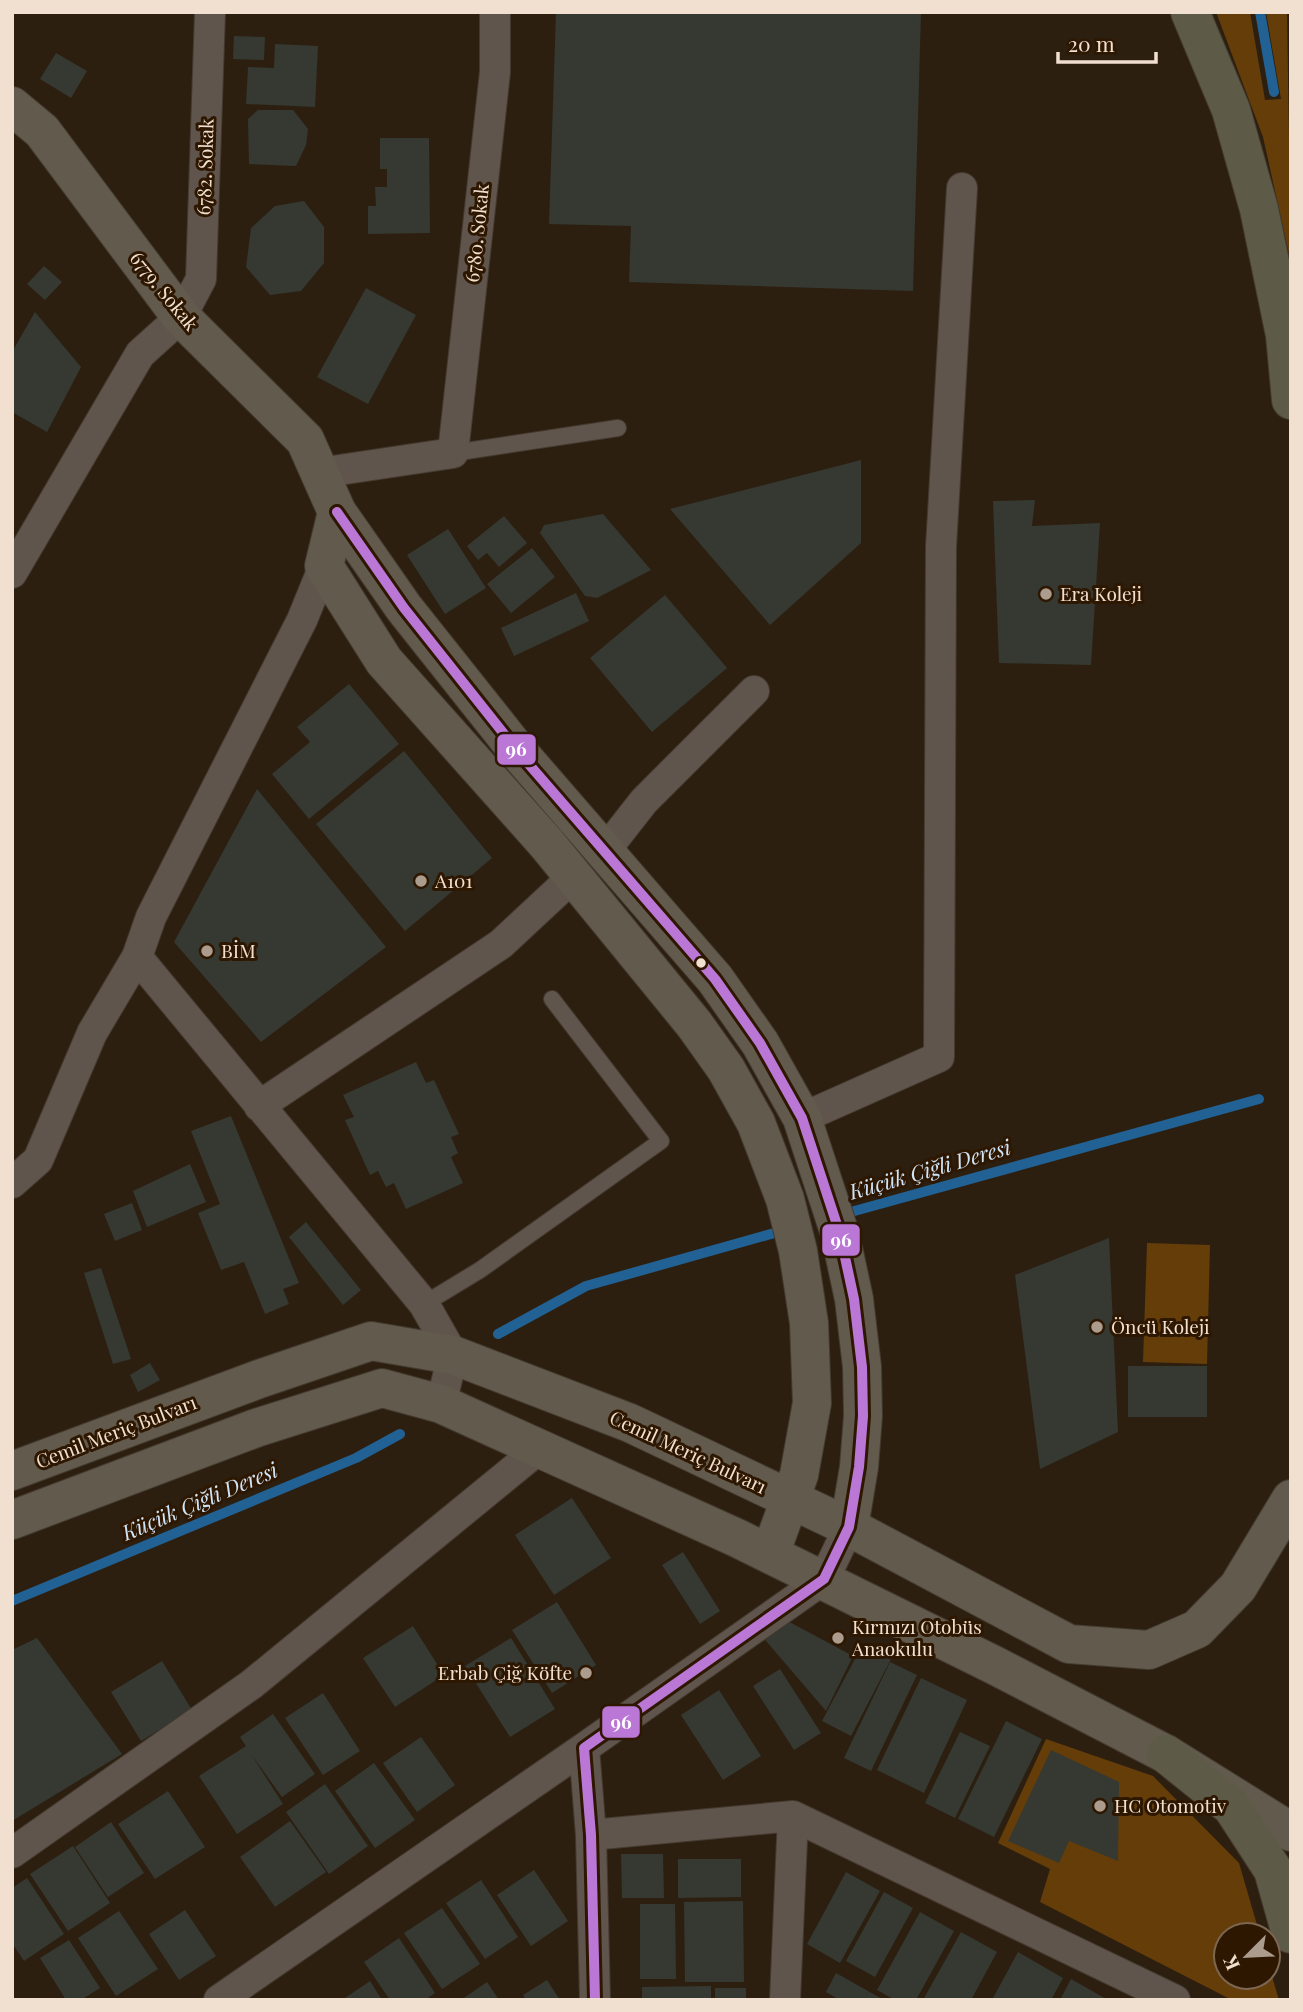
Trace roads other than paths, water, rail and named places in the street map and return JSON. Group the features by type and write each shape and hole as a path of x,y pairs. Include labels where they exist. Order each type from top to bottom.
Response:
{"highway":[{"path":"1190,12 1230,110 1259,209 1285,335 1291,400"},
{"path":"1167,1754 1232,1807 1273,1870 1291,1934"}],"street":[{"name":"6782. Sokak","path":"181,317 201,279 210,12"},
{"name":"6780. Sokak","path":"453,453 495,72 495,12"},
{"name":"6779. Sokak","path":"12,106 42,131 181,317 305,440 337,512 412,618 520,754 715,979 760,1043 802,1118 840,1234 855,1299 862,1367 863,1416 859,1467 849,1527"},
{"path":"802,1118 939,1057 941,547 962,188"},
{"path":"12,573 139,354 181,317"},
{"path":"319,473 453,453"},
{"path":"12,1183 38,1160 92,1033 137,957 151,917 302,620 324,566 337,512"},
{"path":"324,566 384,661 574,876 685,1013 726,1069 756,1123 777,1180 798,1251 809,1323 812,1403 804,1455 791,1501 770,1554"},
{"path":"604,852 644,801 754,691"},
{"path":"259,1106 501,944 574,876"},
{"path":"137,957 425,1304 453,1355 441,1404"},
{"name":"Cemil Meriç Bulvarı","path":"12,1471 372,1340 453,1355 630,1423 849,1527 1069,1644 1149,1650 1197,1629 1238,1587 1291,1500"},
{"path":"12,1520 256,1428 382,1388 441,1404 824,1579 1167,1754 1291,1832"},
{"path":"12,1853 252,1684 540,1448"},
{"path":"219,2000 824,1579 849,1527"},
{"path":"584,1748 592,1835 595,2000"},
{"path":"592,1835 793,1816 1175,2000"},
{"path":"785,2000 793,1816"}],"lane":[{"path":"453,453 618,428"},
{"path":"425,1304 480,1270 661,1141 552,999"}],"waterway":[{"path":"1260,12 1274,92"},
{"name":"Küçük Çiğli Deresi","path":"840,1215 1259,1099"},
{"name":"Küçük Çiğli Deresi","path":"498,1334 586,1286 785,1230"},
{"name":"Küçük Çiğli Deresi","path":"12,1601 356,1458 400,1434"}],"place":[{"name":"Era Koleji","path":"1046,594"},
{"name":"A101","path":"421,881"},
{"name":"BİM","path":"207,951"},
{"name":"Öncü Koleji","path":"1097,1327"},
{"name":"Kırmızı Otobüs Anaokulu","path":"838,1638"},
{"name":"Erbab Çiğ Köfte","path":"586,1673"},
{"name":"HC Otomotiv","path":"1100,1806"}]}
